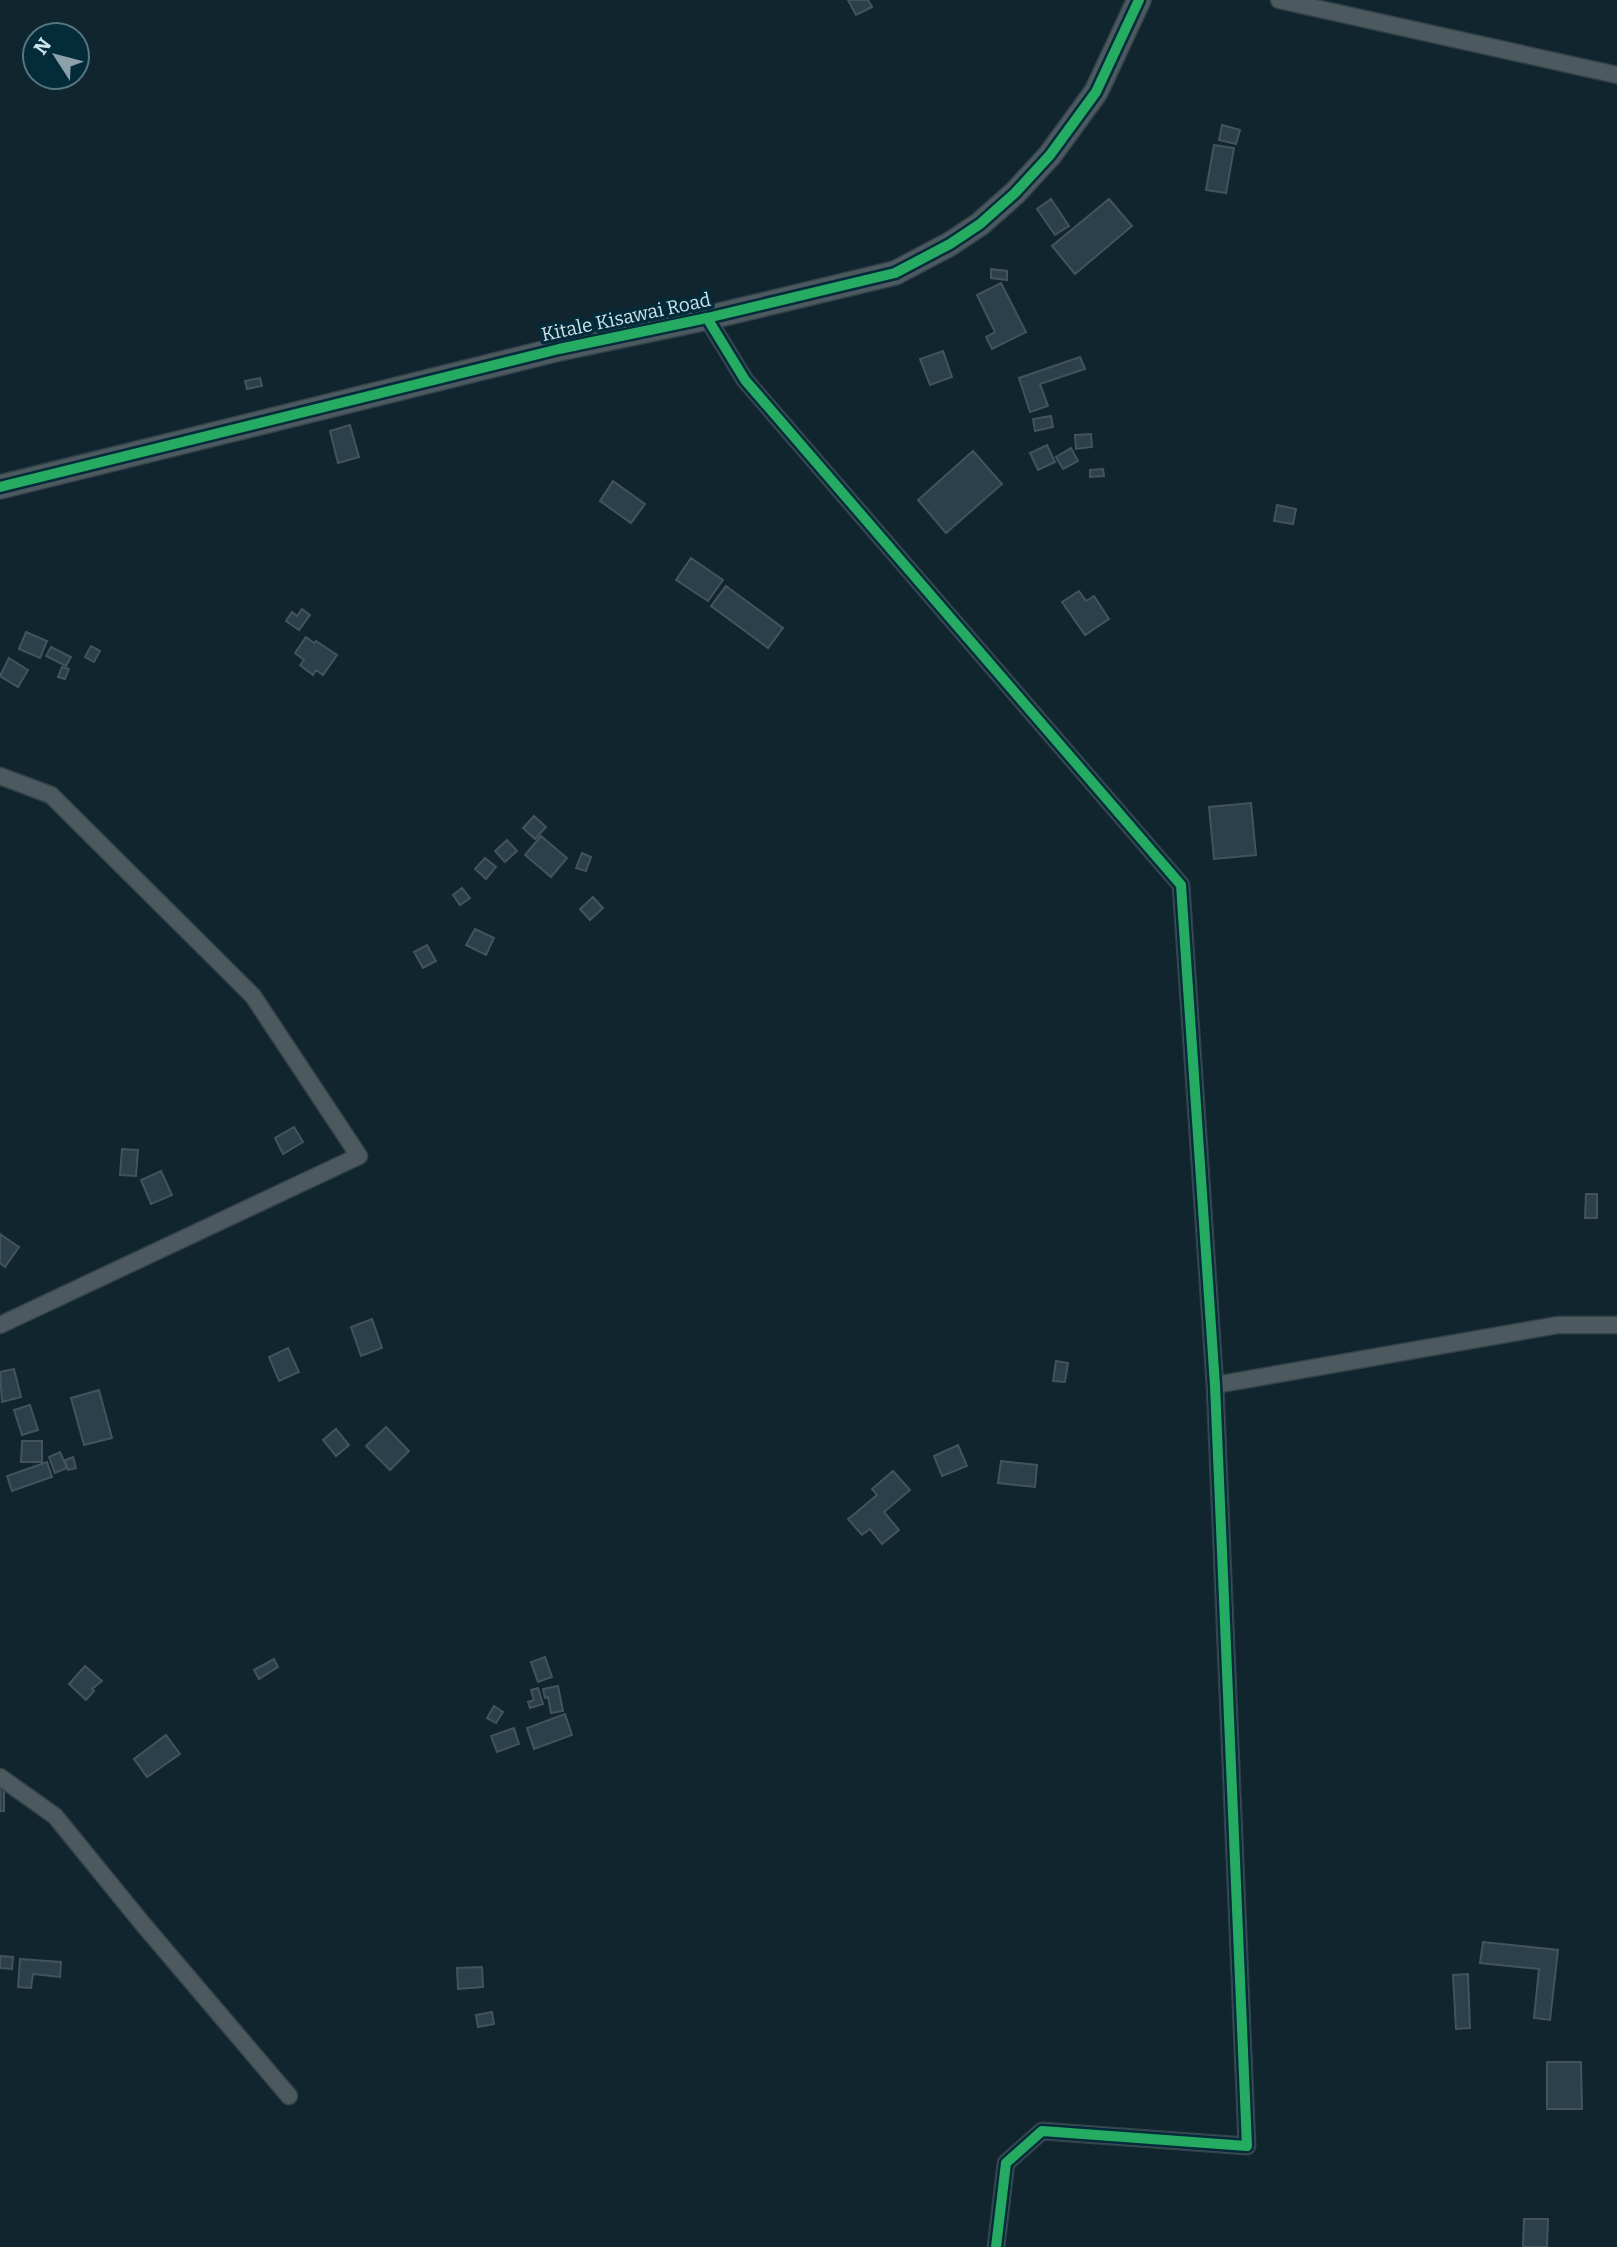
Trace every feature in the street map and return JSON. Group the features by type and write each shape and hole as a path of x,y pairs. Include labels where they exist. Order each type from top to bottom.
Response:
{"street":[{"name":"Kitale Kisawai Road","path":"0,487 559,349 707,318 895,273 950,244 980,224 1051,155 1096,92 1139,0"},
{"path":"1279,0 1617,75"},
{"path":"707,318 745,380 1181,885 1215,1385 1247,2146 1042,2131 1006,2163 996,2247"},
{"path":"0,776 51,795 253,996 359,1156 0,1325"},
{"path":"1215,1385 1558,1325 1617,1325"},
{"path":"0,1777 55,1815 142,1923 289,2096"}],"building":[{"path":"848,0 868,0 872,7 856,15"},
{"path":"1222,125 1240,130 1236,144 1219,140"},
{"path":"1214,145 1234,148 1226,193 1206,190"},
{"path":"1051,199 1069,226 1055,235 1037,209"},
{"path":"1109,199 1132,226 1075,274 1052,246"},
{"path":"991,269 1007,271 1007,280 991,278"},
{"path":"1001,283 1026,332 992,349 986,337 995,332 977,295"},
{"path":"943,351 952,377 930,385 920,359"},
{"path":"1080,357 1085,369 1040,384 1048,406 1030,412 1019,378"},
{"path":"260,378 262,386 247,389 245,381"},
{"path":"1051,416 1053,427 1035,431 1033,419"},
{"path":"350,425 359,457 338,463 330,431"},
{"path":"1091,434 1092,447 1076,449 1075,435"},
{"path":"1047,445 1055,462 1038,470 1030,453"},
{"path":"1071,448 1078,461 1063,469 1056,457"},
{"path":"973,451 1002,484 946,533 918,500"},
{"path":"1103,469 1104,476 1090,477 1090,470"},
{"path":"613,481 645,504 631,523 600,501"},
{"path":"1277,505 1296,509 1293,524 1274,521"},
{"path":"691,558 723,580 708,601 676,580"},
{"path":"726,586 783,628 768,648 711,606"},
{"path":"1079,591 1086,601 1094,596 1109,619 1085,635 1062,602"},
{"path":"302,609 310,615 299,630 286,621 292,612 297,616"},
{"path":"26,632 47,641 40,658 19,649"},
{"path":"306,637 337,655 323,675 316,670 313,675 300,665 304,660 295,653"},
{"path":"91,646 100,651 94,662 85,657"},
{"path":"51,647 71,657 66,666 46,656"},
{"path":"9,658 28,670 18,687 0,676"},
{"path":"62,667 69,669 65,679 58,677"},
{"path":"1251,803 1256,855 1214,859 1209,807"},
{"path":"534,816 546,827 535,839 523,828"},
{"path":"541,836 567,858 551,877 525,855"},
{"path":"507,840 517,851 505,862 495,851"},
{"path":"582,853 591,857 586,871 576,868"},
{"path":"485,858 496,867 486,879 475,869"},
{"path":"462,888 470,898 460,905 453,895"},
{"path":"593,897 603,908 590,920 580,909"},
{"path":"475,929 494,938 486,955 466,945"},
{"path":"427,945 436,961 423,968 414,952"},
{"path":"294,1127 303,1142 283,1154 275,1138"},
{"path":"122,1149 138,1150 136,1176 120,1175"},
{"path":"161,1171 172,1195 151,1204 141,1180"},
{"path":"1586,1194 1597,1194 1597,1218 1585,1218"},
{"path":"0,1234 19,1247 5,1267 0,1263"},
{"path":"372,1319 382,1348 361,1356 351,1327"},
{"path":"288,1348 299,1372 279,1381 269,1357"},
{"path":"1056,1361 1068,1363 1065,1382 1053,1381"},
{"path":"14,1369 21,1397 2,1402 0,1372"},
{"path":"99,1390 112,1438 84,1445 71,1398"},
{"path":"30,1405 38,1430 22,1435 14,1410"},
{"path":"386,1427 409,1451 390,1470 366,1446"},
{"path":"336,1429 349,1445 336,1456 323,1440"},
{"path":"22,1441 42,1441 42,1462 21,1462"},
{"path":"958,1445 967,1466 942,1476 934,1456"},
{"path":"60,1452 67,1468 55,1473 49,1457"},
{"path":"73,1457 76,1468 68,1470 65,1460"},
{"path":"1001,1461 1037,1465 1035,1487 998,1483"},
{"path":"47,1462 52,1477 12,1491 7,1476"},
{"path":"893,1471 910,1490 884,1512 899,1530 882,1544 870,1529 862,1535 848,1519 877,1495 872,1489"},
{"path":"545,1657 552,1677 538,1682 531,1662"},
{"path":"274,1659 278,1667 259,1679 254,1670"},
{"path":"85,1666 102,1681 92,1689 94,1691 86,1700 69,1684"},
{"path":"558,1686 563,1711 551,1713 548,1697 545,1698 543,1689"},
{"path":"538,1688 543,1704 530,1708 528,1702 534,1700 531,1690"},
{"path":"494,1706 503,1712 496,1723 487,1718"},
{"path":"565,1714 572,1735 534,1749 527,1728"},
{"path":"514,1728 519,1744 497,1752 491,1736"},
{"path":"166,1735 180,1754 147,1777 134,1759"},
{"path":"0,1783 4,1783 4,1811 0,1811"},
{"path":"1483,1942 1558,1950 1550,2020 1534,2018 1539,1969 1480,1963"},
{"path":"0,1956 13,1957 12,1969 0,1968"},
{"path":"20,1959 61,1962 60,1977 33,1974 31,1988 18,1987"},
{"path":"482,1967 483,1987 458,1989 457,1968"},
{"path":"1468,1974 1470,2028 1456,2029 1453,1975"},
{"path":"492,2012 494,2024 478,2027 476,2015"},
{"path":"1547,2062 1581,2062 1582,2109 1547,2109"},
{"path":"1524,2219 1548,2219 1547,2247 1523,2247"}],"cycle path":[{"path":"0,487 559,349 707,318 895,273 950,244 980,224 1015,193 1050,155 1096,92 1139,0"},
{"path":"707,318 745,380 1181,885 1215,1385 1247,2146 1042,2131 1006,2163 996,2247"}]}
